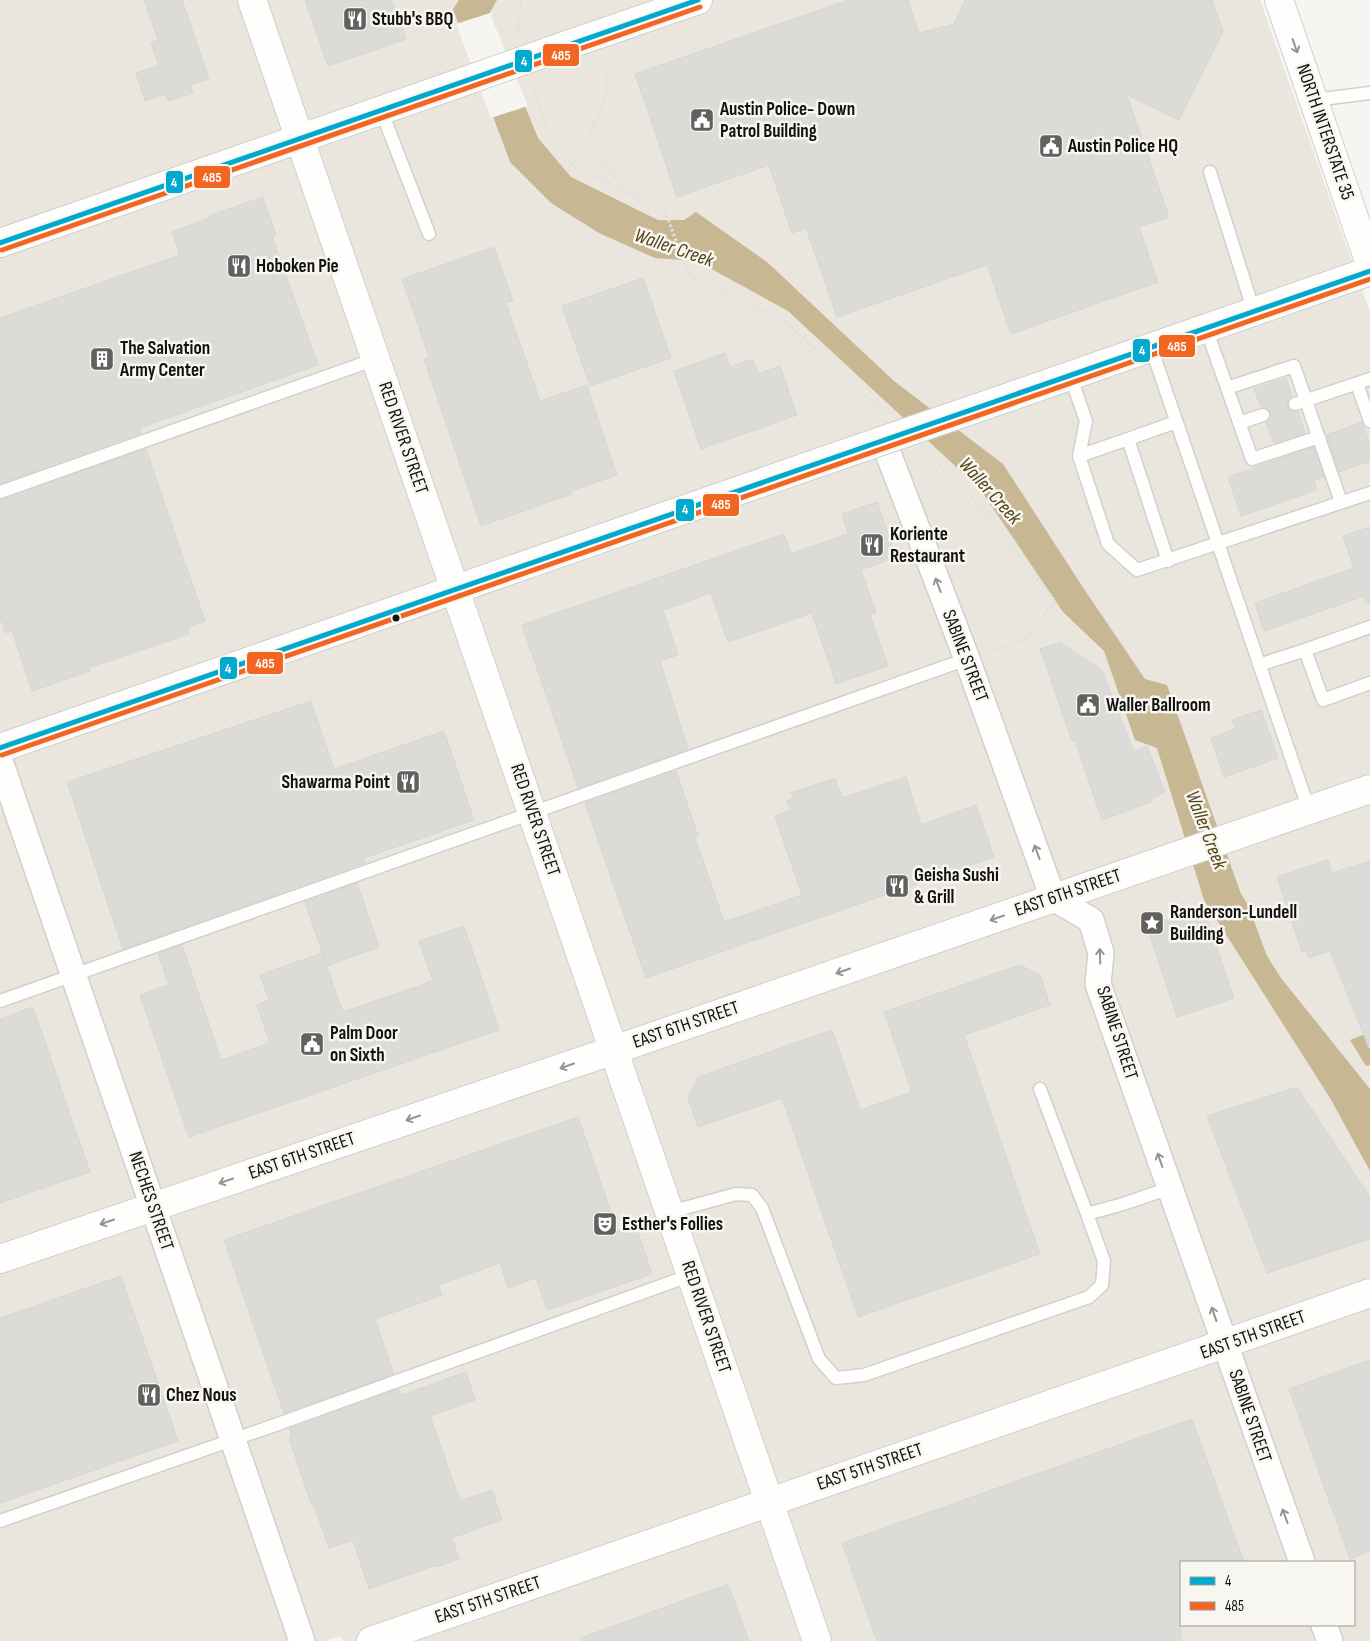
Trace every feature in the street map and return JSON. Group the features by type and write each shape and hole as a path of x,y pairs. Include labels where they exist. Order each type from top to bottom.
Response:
{"main road":[{"name":"RED RIVER STREET","path":"252,0 817,1641"},
{"path":"0,243 698,0"},
{"name":"NORTH INTERSTATE 35","path":"1279,0 1370,264"},
{"path":"0,748 1370,271"},
{"name":"EAST 6TH STREET","path":"0,1258 614,1050 1370,788"},
{"name":"EAST 5TH STREET","path":"370,1641 1360,1297"}],"street":[{"name":"SABINE STREET","path":"883,440 967,658 1053,898 1091,920 1101,953 1098,984 1302,1561"},
{"name":"NECHES STREET","path":"0,761 302,1641"},
{"path":"1324,1626 1330,1641"}],"lane":[{"path":"1314,100 1370,93"},
{"path":"381,110 429,234"},
{"path":"1210,172 1254,312"},
{"path":"1206,328 1252,459 1319,437"},
{"path":"1151,347 1309,810"},
{"path":"0,492 376,359"},
{"path":"1227,388 1294,366 1301,402 1319,437 1341,502"},
{"path":"1070,375 1086,421 1079,456 1108,544 1137,570 1370,493"},
{"path":"1301,402 1370,379"},
{"path":"1357,384 1370,421"},
{"path":"1239,423 1263,415"},
{"path":"1079,456 1176,422"},
{"path":"1128,439 1168,561"},
{"path":"1259,665 1370,627"},
{"path":"1305,650 1324,700 1370,683"},
{"path":"0,1001 967,658"},
{"path":"670,1212 736,1194 752,1195 762,1208 819,1359 836,1378 864,1375 1089,1297 1102,1285 1104,1261 1040,1089"},
{"path":"1087,1214 1170,1188"},
{"path":"0,1522 234,1440 691,1275"}],"path":[{"path":"517,36 521,0"},
{"path":"605,74 609,89 588,140 621,184 621,190"},
{"path":"531,80 548,132 575,167 666,211 689,276"},
{"path":"967,658 1025,640 1054,601"}],"shaded area":[{"path":"0,0 1260,0 1370,313 1370,1641 342,1641 340,1636 325,1641 0,1641"}],"water":[{"name":"Waller Creek","path":"459,0 497,0 488,16 538,138 571,177 658,220 684,220 696,212 767,262 894,381 1003,464 1145,679 1167,685 1241,894 1248,905 1267,956 1281,978 1370,1089 1370,1171 1330,1098 1204,900 1157,748 1135,740 1104,651 1063,612 980,489 788,311 697,261 655,258 599,233 551,203 510,162 453,9"},
{"path":"1370,1032 1370,1065 1366,1066 1350,1040"}],"pier":[{"path":"493,12 491,16 528,106 491,118 456,24"}],"building":[{"path":"144,0 182,0 209,79 190,85 193,93 168,101 165,94 145,101 136,73 159,66 151,43 158,40"},
{"name":"Stubb's BBQ","path":"305,0 392,0 406,39 328,66"},
{"path":"848,0 908,0 919,33 954,24 965,0 1212,0 1223,31 1179,120 1127,95 1169,217 1139,227 1158,282 1011,334 987,265 837,317 806,228 792,233 769,165 677,197 635,74"},
{"name":"The Salvation Army Center","path":"263,197 276,235 272,236 318,365 139,428 141,433 0,483 0,318 180,255 172,232 210,218 209,216"},
{"path":"494,247 513,301 506,303 540,401 587,385 617,475 571,491 572,494 481,526 424,359 429,357 402,279"},
{"path":"643,278 671,358 590,386 562,306"},
{"path":"725,353 730,367 753,359 758,374 780,366 797,415 701,449 674,371"},
{"path":"1286,378 1292,396 1287,402 1288,407 1293,412 1298,412 1305,433 1274,443 1266,422 1271,417 1270,412 1265,407 1261,407 1254,389"},
{"path":"1362,422 1370,444 1370,461 1339,472 1327,435"},
{"path":"1314,447 1324,477 1314,480 1317,490 1241,516 1228,477"},
{"path":"146,449 205,621 187,628 189,634 88,668 90,671 32,691 12,630 5,633 0,617 0,500"},
{"path":"877,502 896,557 861,570 876,613 870,615 888,666 836,684 812,613 728,642 711,593 663,610 678,655 660,661 688,749 578,788 522,625 784,534 791,554 848,534 842,514"},
{"path":"1370,527 1370,602 1366,603 1364,596 1264,631 1255,603 1354,568 1343,536"},
{"name":"Waller Ballroom","path":"1060,642 1102,670 1134,752 1147,746 1165,792 1152,798 1153,801 1102,820 1075,740 1072,741 1040,649"},
{"path":"311,701 334,769 444,731 474,820 364,858 365,863 123,949 67,782"},
{"path":"1261,710 1278,758 1224,777 1211,738 1235,729 1232,720"},
{"path":"676,771 698,836 695,837 724,922 802,895 775,816 791,810 787,801 793,798 791,793 835,778 842,798 906,777 921,825 976,805 994,857 646,978 585,803"},
{"path":"1328,860 1332,873 1370,861 1370,1048 1330,951 1309,958 1306,951 1302,952 1277,877"},
{"path":"357,883 379,947 327,966 305,902"},
{"path":"1203,907 1234,998 1177,1017 1147,927"},
{"path":"464,926 499,1030 189,1137 140,995 169,985 158,954 182,945 221,1060 270,1043 257,1005 269,1000 260,975 322,953 343,1012 433,981 419,941"},
{"path":"1020,965 1040,975 1050,1005 964,1035 1040,1254 858,1317 782,1098 698,1127 688,1098 698,1077 832,1030 860,1110 912,1092 884,1012"},
{"path":"33,1007 90,1172 0,1203 0,1019"},
{"path":"1297,1087 1370,1197 1370,1239 1267,1273 1207,1116"},
{"path":"578,1117 618,1232 636,1226 652,1274 547,1310 536,1278 508,1288 500,1263 438,1285 442,1295 375,1319 394,1374 284,1413 224,1240"},
{"path":"121,1276 178,1441 0,1503 0,1318"},
{"path":"1370,1360 1370,1551 1350,1559 1289,1389"},
{"path":"466,1372 475,1400 430,1416 460,1501 492,1490 502,1520 452,1538 459,1559 436,1567 436,1565 369,1589 353,1540 329,1548 314,1505 312,1506 289,1438 292,1437 289,1429 399,1389 401,1395"},
{"path":"1192,1419 1244,1561 1180,1561 1181,1641 877,1641 842,1543"},
{"path":"728,1584 749,1641 581,1641 581,1638"}],"transit line":[{"name":"4","path":"0,243 698,0"},
{"name":"485","path":"2,250 700,7"},
{"name":"4","path":"0,748 1370,271"},
{"name":"485","path":"2,755 1370,279"}],"place":[{"name":"Stubb's BBQ","path":"355,19"},
{"name":"Austin Police- Down Patrol Building","path":"702,120"},
{"name":"Austin Police HQ","path":"1051,146"},
{"name":"Hoboken Pie","path":"239,266"},
{"name":"The Salvation Army Center","path":"102,359"},
{"name":"Koriente Restaurant","path":"872,545"},
{"name":"Waller Ballroom","path":"1088,705"},
{"name":"Shawarma Point","path":"408,782"},
{"name":"Geisha Sushi & Grill","path":"897,886"},
{"name":"Randerson-Lundell Building","path":"1152,923"},
{"name":"Palm Door on Sixth","path":"312,1044"},
{"name":"Esther's Follies","path":"605,1224"},
{"name":"Chez Nous","path":"149,1395"}]}
